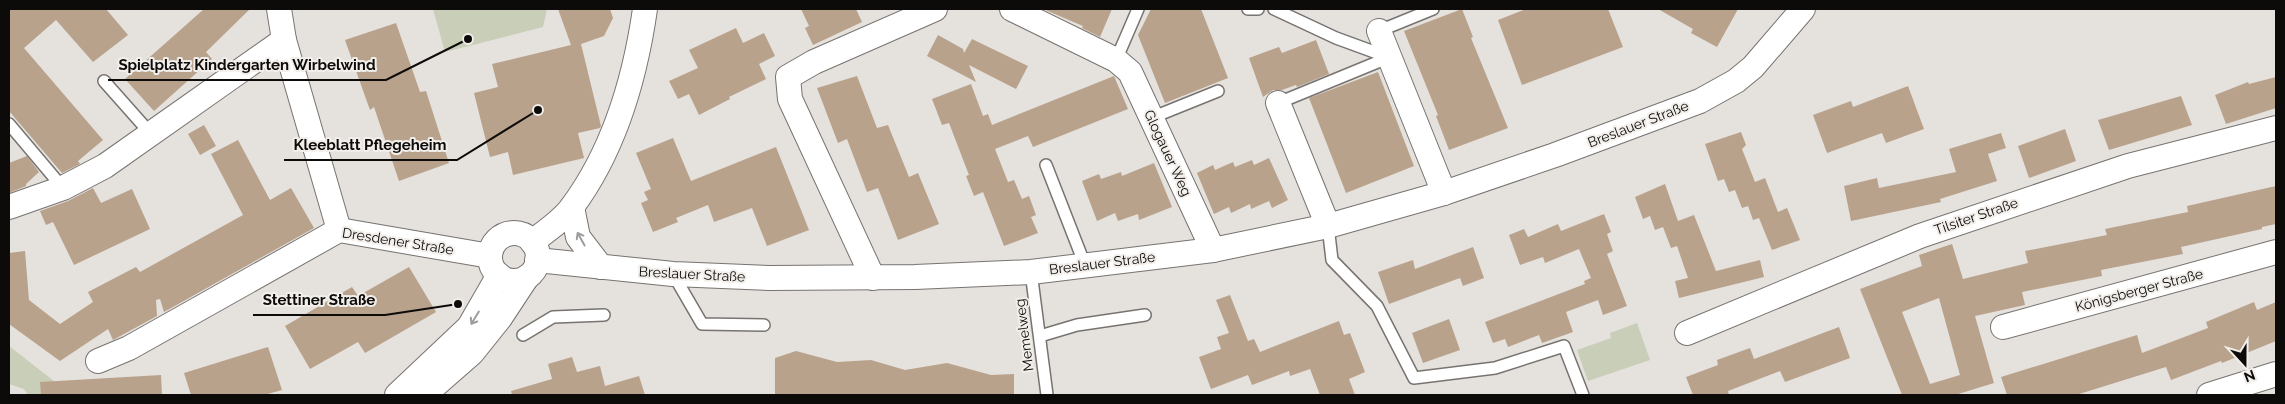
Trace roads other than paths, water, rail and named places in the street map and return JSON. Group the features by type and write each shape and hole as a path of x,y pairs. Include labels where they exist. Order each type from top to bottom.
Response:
{"street":[{"path":"279,9 284,40 339,230"},
{"path":"494,265 514,280 572,207 617,126 634,69 645,9"},
{"path":"873,278 790,99 788,77 806,66 935,9"},
{"name":"Glogauer Weg","path":"1012,9 1116,60 1130,72 1213,250"},
{"name":"Breslauer Straße","path":"532,259 673,274 769,278 873,278 1032,272 1213,250 1328,226 1444,193 1564,152 1700,101 1736,81 1753,67 1803,9"},
{"path":"1379,31 1444,193"},
{"path":"9,207 63,188 105,166 284,40"},
{"path":"1278,103 1328,226"},
{"name":"Tilsiter Straße","path":"1687,333 1920,236 2128,166 2276,128"},
{"path":"572,207 578,237 601,267"},
{"name":"Dresdener Straße","path":"98,361 129,348 339,230 494,265"},
{"path":"397,395 469,327 494,265 496,241 510,233 518,233 532,259"},
{"name":"Königsberger Straße","path":"2003,327 2276,252"},
{"path":"424,395 472,353 500,318 532,259"},
{"path":"2214,394 2276,374"}],"lane":[{"path":"1116,60 1138,9"},
{"path":"1248,9 1258,9"},
{"path":"1274,9 1336,38 1390,57"},
{"path":"1379,31 1433,9"},
{"path":"1278,103 1390,57"},
{"path":"104,81 151,134"},
{"path":"1151,118 1218,91"},
{"path":"9,124 63,188"},
{"path":"1046,166 1085,265"},
{"path":"1328,226 1332,260 1377,306 1414,378 1495,368 1564,346 1583,395"},
{"name":"Memelweg","path":"1032,272 1047,395"},
{"path":"673,274 702,324 764,326"},
{"path":"523,335 553,317 604,315"},
{"path":"1040,336 1077,325 1145,315"}],"place":[{"name":"Spielplatz Kindergarten Wirbelwind","path":"468,39"},
{"name":"Kleeblatt Pflegeheim","path":"538,110"},
{"name":"Stettiner Straße","path":"458,304"}]}
